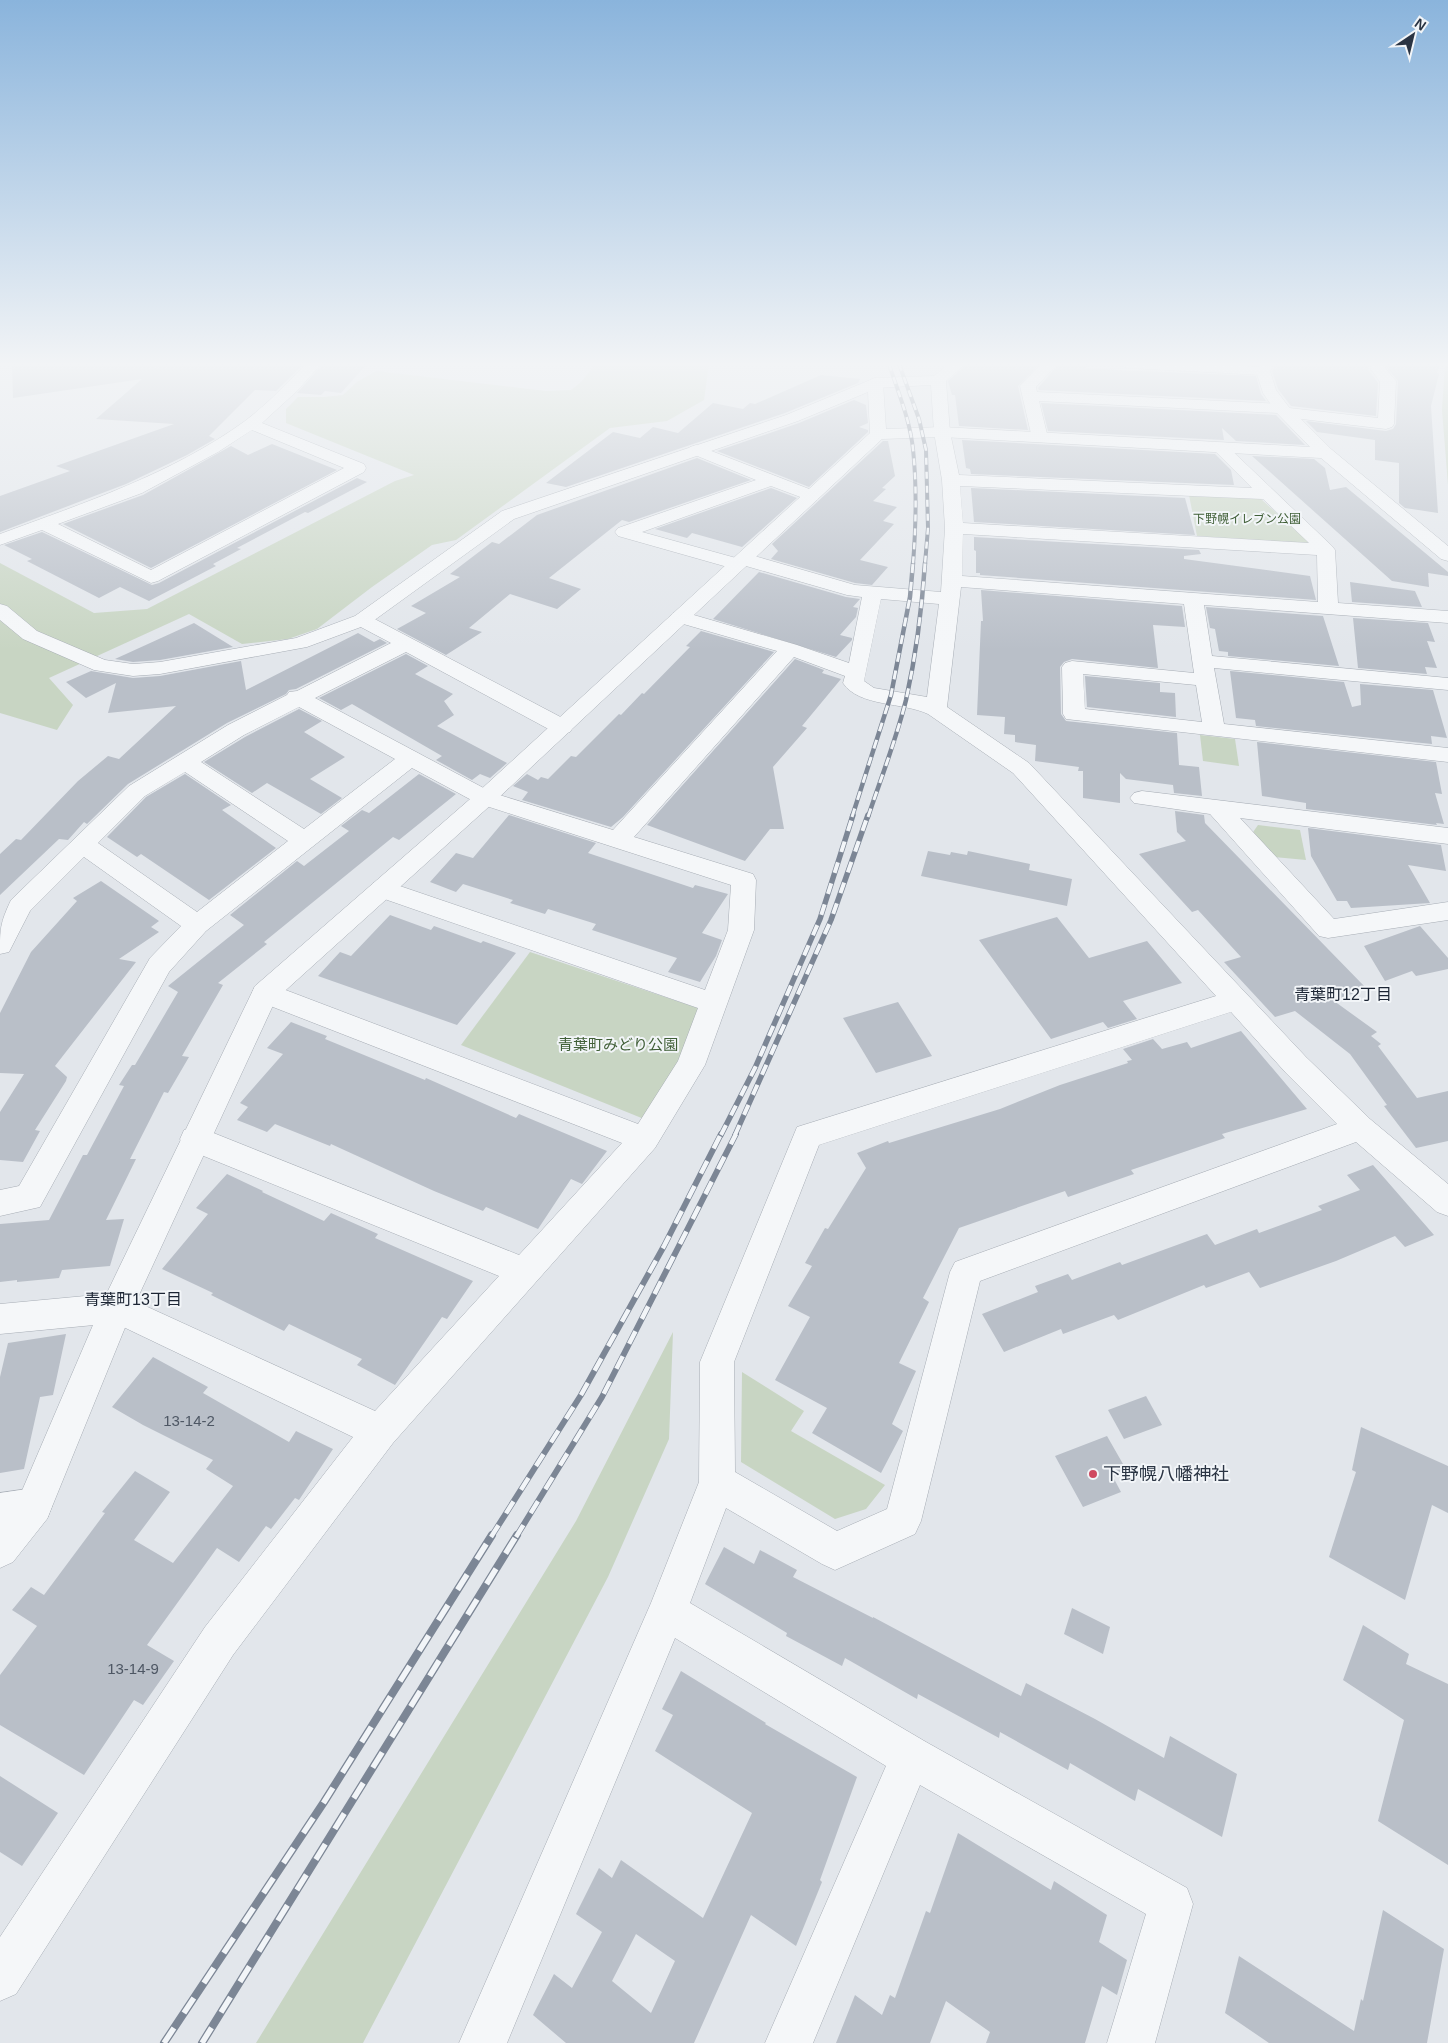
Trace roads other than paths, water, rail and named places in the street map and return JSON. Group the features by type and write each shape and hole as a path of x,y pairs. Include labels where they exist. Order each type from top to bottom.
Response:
{"street":[{"path":"0,540 136,490 193,459"},
{"path":"45,525 151,577 358,468 337,459"},
{"path":"0,610 30,635 101,666 133,670 160,668 300,643 362,620 508,515 669,459"},
{"path":"719,459 811,496"},
{"path":"0,1548 17,1508 117,1308 265,993 485,798 851,459"},
{"path":"936,709 951,590 954,528 951,480 947,459"},
{"path":"1232,459 1326,550 1328,608"},
{"path":"1333,459 1448,555"},
{"path":"769,480 624,532 854,591 951,590 1193,599 1448,616"},
{"path":"951,480 1268,494"},
{"path":"954,528 1326,550"},
{"path":"873,592 854,683 868,693 921,702 936,709 1022,768 1296,1065 1360,1128 1448,1203"},
{"path":"1193,599 1214,730"},
{"path":"680,617 790,650 857,673"},
{"path":"362,620 562,726"},
{"path":"0,945 20,906 137,791 236,730 405,644"},
{"path":"619,839 790,650"},
{"path":"1448,684 1206,671 1072,668 1074,714 1448,755"},
{"path":"0,1978 219,1641 380,1431 644,1139 691,1065 741,930 744,880 485,798 298,697"},
{"path":"0,1203 29,1198 158,965 197,925 411,758"},
{"path":"184,761 305,841"},
{"path":"1142,798 1448,836"},
{"path":"1217,807 1328,929 1448,911"},
{"path":"82,844 197,925"},
{"path":"382,889 714,1003"},
{"path":"265,993 644,1139"},
{"path":"483,2043 667,1611 717,1482 717,1362 808,1136 1236,1000"},
{"path":"717,1482 835,1551 902,1521 966,1272 1360,1128"},
{"path":"195,1139 522,1272"},
{"path":"0,1319 117,1308 380,1431"},
{"path":"667,1611 911,1757 1171,1904 1132,2043"},
{"path":"788,2043 911,1757"}],"railway":[{"path":"913,564 916,507 914,459"},
{"path":"925,564 928,528 926,459"},
{"path":"852,817 891,695 910,597 913,563"},
{"path":"868,817 906,700 918,632 925,563"},
{"path":"721,1135 755,1068 820,919 853,815"},
{"path":"735,1135 831,920 868,815"},
{"path":"491,1537 581,1395 664,1246 721,1134"},
{"path":"516,1537 602,1397 736,1134"},
{"path":"164,2043 324,1802 492,1535"},
{"path":"202,2043 517,1535"}],"place":[{"name":"下野幌八幡神社","path":"1093,1474"}],"district":[{"name":"青葉町12丁目","path":"1343,994"},
{"name":"青葉町13丁目","path":"133,1299"}],"park label":[{"name":"下野幌イレブン公園","path":"1247,519"},
{"name":"青葉町みどり公園","path":"618,1044"}]}
